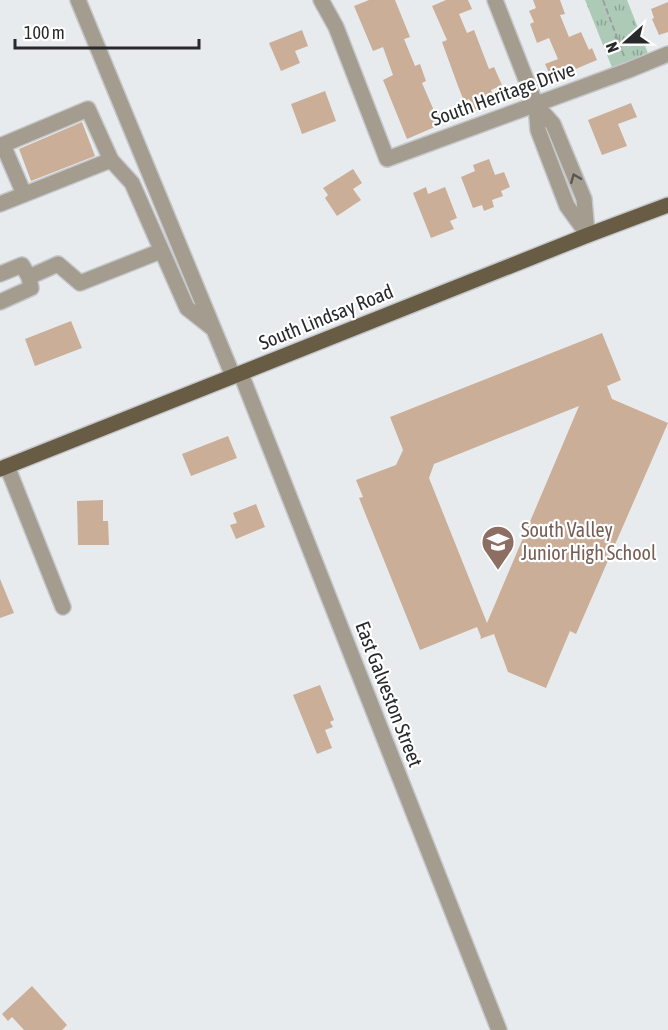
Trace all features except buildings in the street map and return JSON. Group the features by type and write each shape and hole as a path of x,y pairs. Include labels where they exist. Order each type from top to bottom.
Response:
{"main road":[{"name":"South Lindsay Road","path":"4,468 668,205"}],"street":[{"name":"East Galveston Street","path":"78,0 214,329 237,375 499,1030"},
{"name":"South Heritage Drive","path":"321,0 336,27 387,159 668,54"},
{"path":"495,0 536,105 538,130 567,206 588,235"},
{"path":"24,194 1,146 88,109 111,159 132,183 188,308 214,329"},
{"path":"0,204 111,159"},
{"path":"29,277 58,264 80,283 161,251"},
{"path":"0,274 22,265 29,277 31,288 0,302"},
{"path":"4,468 63,607"}],"path":[{"path":"603,0 629,70"}],"green space":[{"path":"585,0 627,0 651,61 615,75"}],"place":[{"name":"South Valley Junior High School","path":"498,571"}]}
